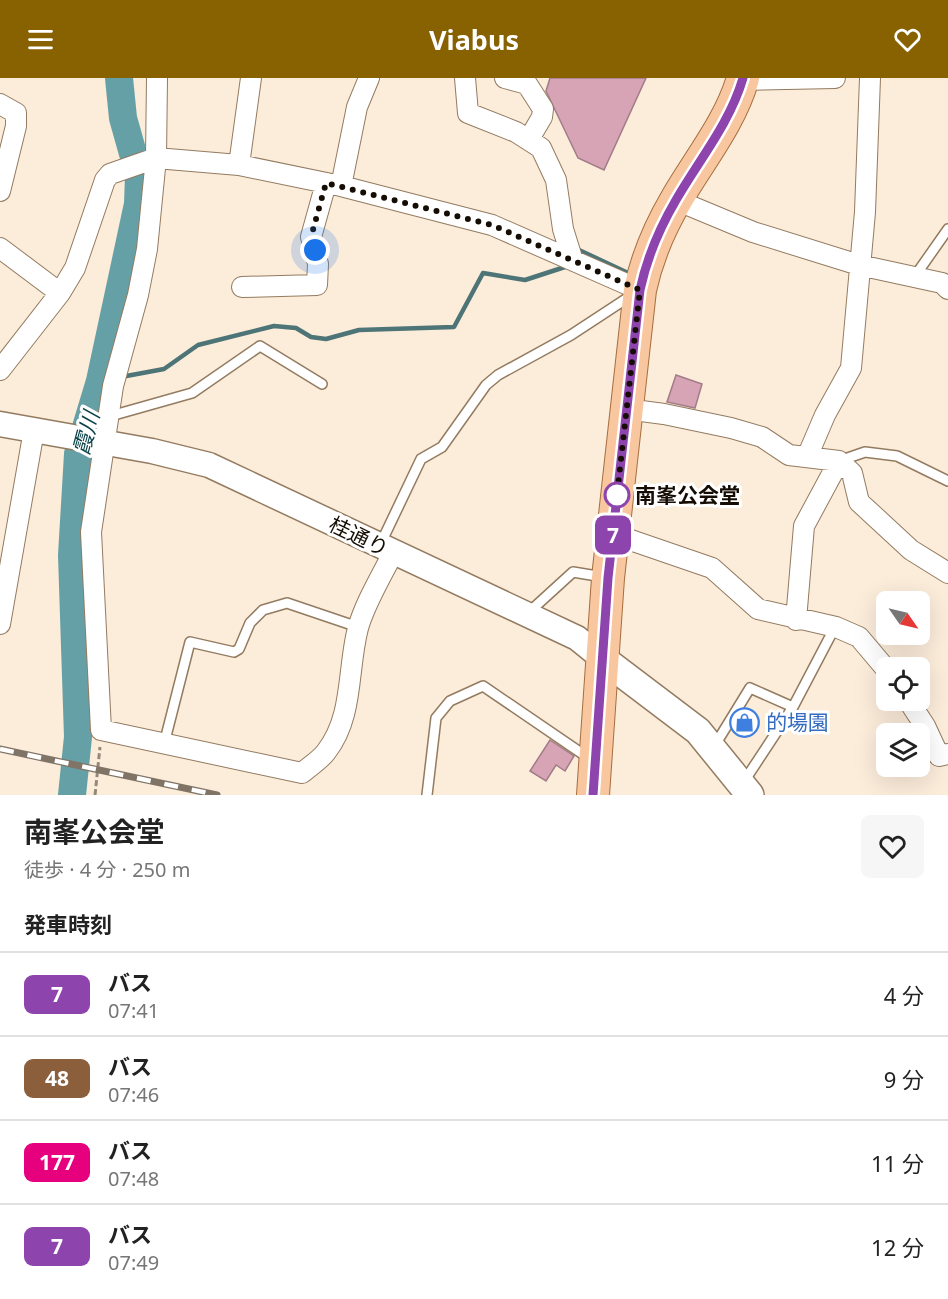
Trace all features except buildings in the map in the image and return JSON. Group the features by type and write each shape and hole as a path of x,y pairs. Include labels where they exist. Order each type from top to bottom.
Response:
{"main road":[{"path":"593,795 608,578 640,290 646,263 657,236 676,200 722,126 743,79"},
{"path":"603,659 686,721 714,747 747,792"}],"street":[{"path":"157,78 156,158 147,249 138,295 115,377 107,417 91,532 101,730 302,772 325,754 336,737 348,703 358,627 386,550"},
{"path":"239,165 251,78"},
{"path":"242,287 317,285 318,264 311,237 334,185 357,107 369,78"},
{"path":"465,78 468,113 516,132 542,148 556,180 563,229 572,258"},
{"path":"505,78 527,84 543,109 542,117 528,140"},
{"path":"743,79 831,78"},
{"path":"807,458 825,415 851,368 858,265 865,212 870,78"},
{"path":"0,104 16,113 16,126 0,191"},
{"path":"0,370 60,293 75,268 105,180 110,174 156,158 239,165 334,185 492,225 572,258 640,290"},
{"path":"676,200 753,232 858,265 942,283 948,289"},
{"path":"0,248 60,293"},
{"path":"626,409 664,414 731,428 762,437 789,455 839,461 852,473 859,502 911,550 948,573"},
{"path":"0,424 34,430 4,568 0,624"},
{"name":"桂通り","path":"34,430 179,456 237,476 386,550 577,638 603,659"},
{"path":"796,620 804,526 839,461"},
{"path":"613,534 712,568 758,609 796,620 836,627 859,637 876,657"},
{"path":"915,711 939,756 948,754"}],"lane":[{"path":"915,276 948,230"},
{"path":"386,550 421,459 442,447 486,385 498,375 571,335 640,290"},
{"path":"107,417 192,393 260,346 322,384"},
{"path":"839,461 865,452 897,456 948,481"},
{"path":"527,614 573,572 608,578"},
{"path":"164,745 190,642 234,652 239,649 250,623 263,610 286,603 358,627"},
{"path":"747,792 836,627"},
{"path":"427,795 436,718 450,701 483,686 594,762"},
{"path":"714,747 750,688 794,707"}],"path":[{"path":"95,795 101,730"}],"waterway":[{"name":"霞川","path":"72,795 78,737 72,555 78,454 100,381 138,204 139,175 123,118 119,78"},
{"path":"578,252 579,250 626,272"},
{"path":"121,377 164,369 198,345 274,326 296,328 311,337 326,339 359,330 454,327 483,273 525,280 571,265"},
{"path":"100,381 109,379"}],"railway":[{"path":"0,749 217,795"}],"bus line":[{"name":"7","path":"593,795 608,578 640,290 646,263 657,236 676,200 722,126 743,78"}],"place":[{"name":"南峯公会堂","path":"617,495"},
{"name":"的場園","path":"745,722"}],"route":[{"path":"315,250 311,237 326,183 492,225 572,258 640,290 617,495"}]}
